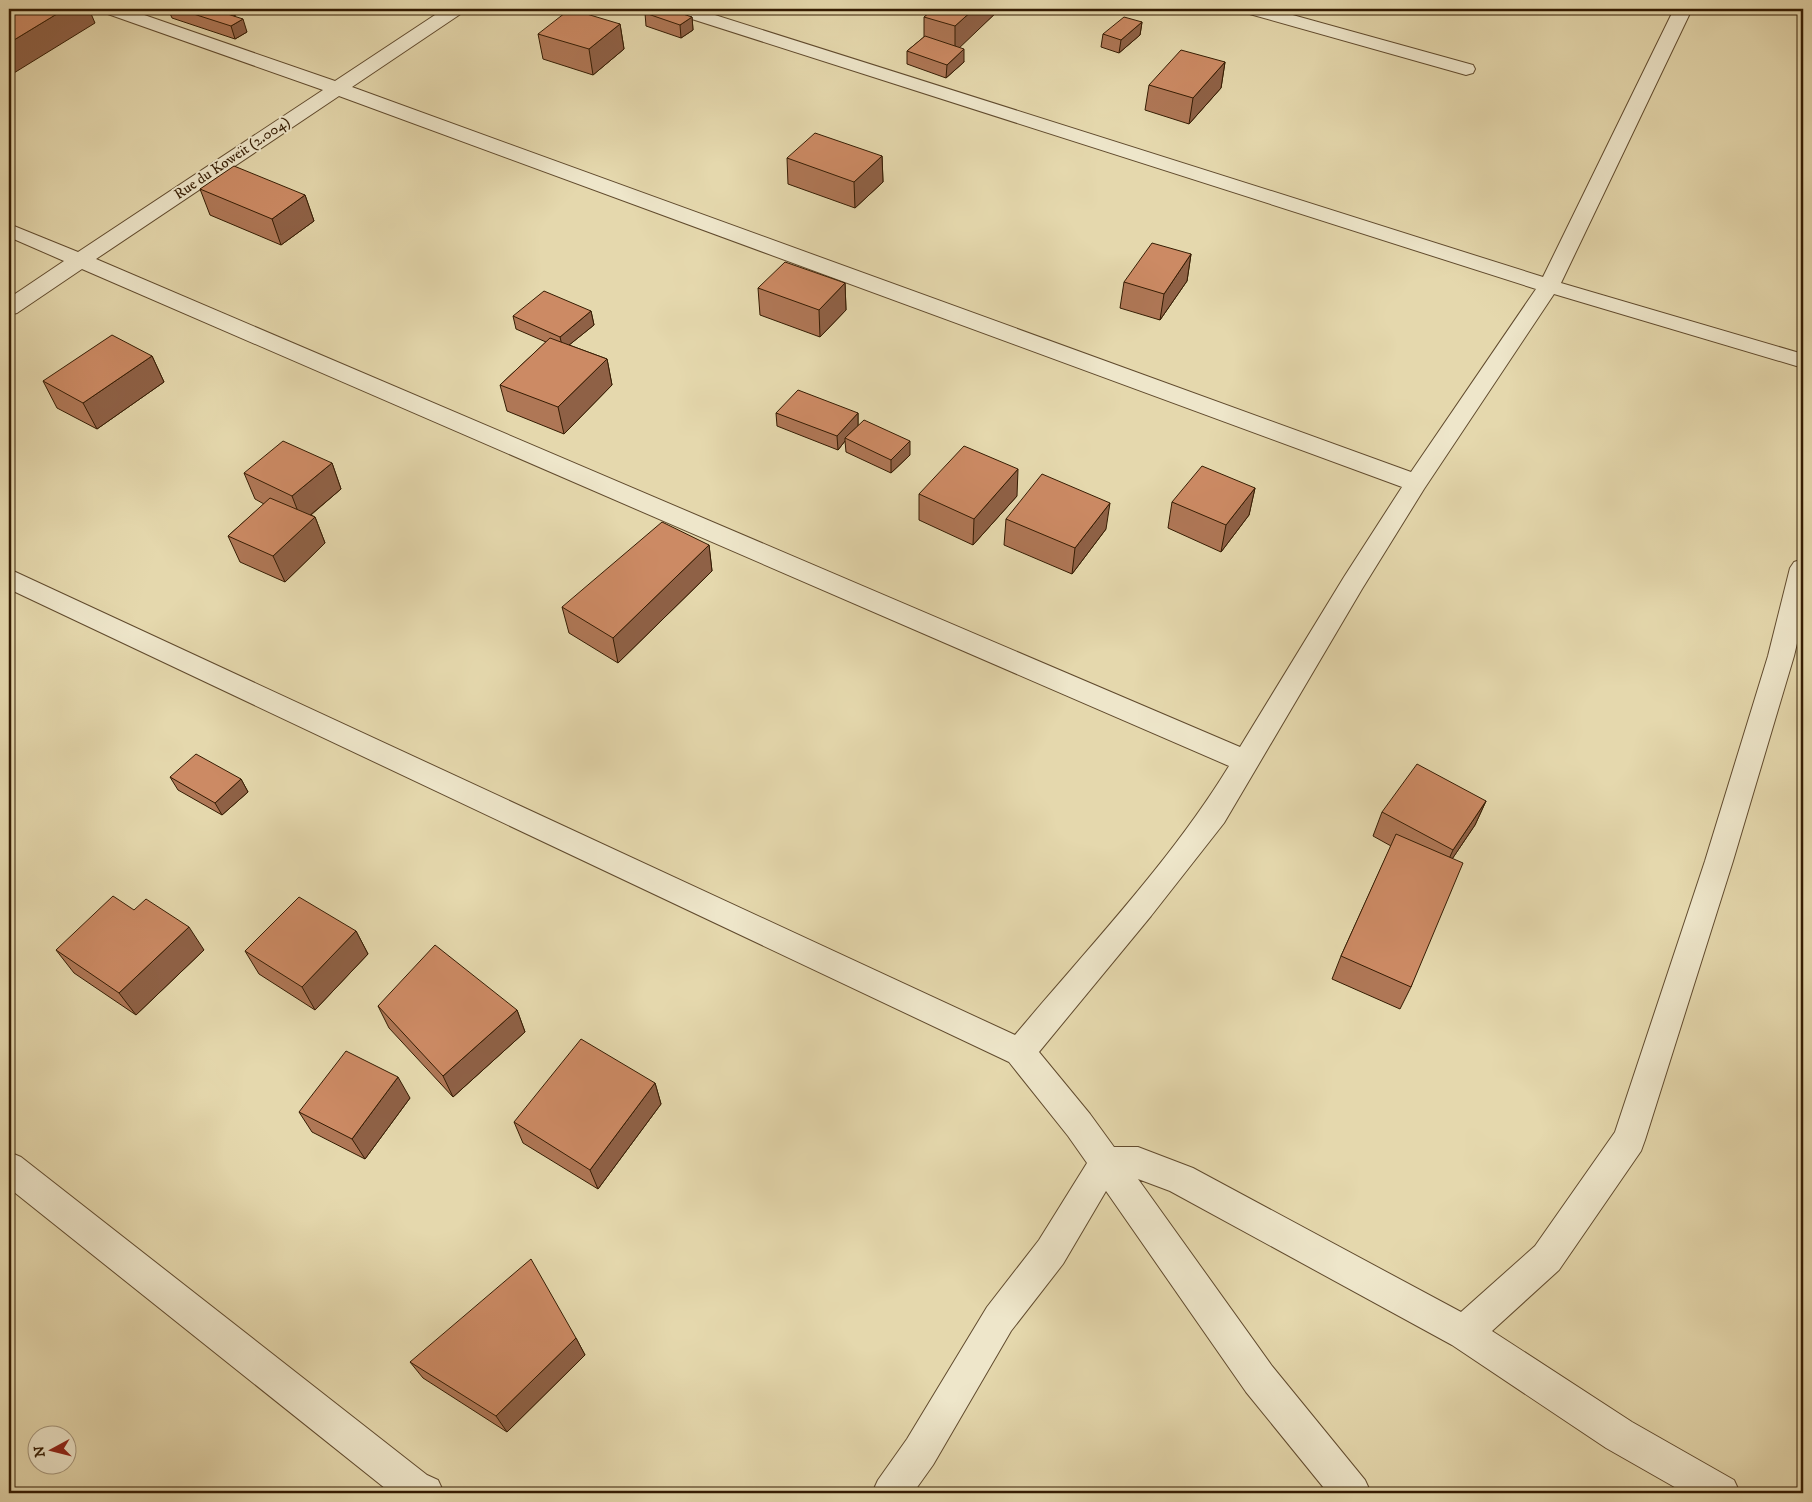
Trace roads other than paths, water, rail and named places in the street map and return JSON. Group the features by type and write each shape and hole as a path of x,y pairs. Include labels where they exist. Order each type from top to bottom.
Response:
{"street":[{"path":"111,9 336,88 1416,483"},
{"name":"Rue du Koweït (2.004)","path":"9,308 456,9"},
{"path":"679,9 1549,286 1803,361"},
{"path":"1252,9 1466,70"},
{"path":"1020,1052 1141,907 1214,815 1416,483 1549,286 1682,9"},
{"path":"9,230 1246,761"},
{"path":"1464,1333 1547,1258 1629,1140 1722,852 1781,656 1803,568"},
{"path":"9,578 1020,1052 1079,1125 1259,1379 1352,1493"},
{"path":"1105,1163 1138,1164 1181,1179 1464,1333 1619,1435 1721,1493"},
{"path":"891,1493 920,1452 999,1319 1051,1252 1105,1163"},
{"path":"9,1168 406,1482 425,1493"}]}
